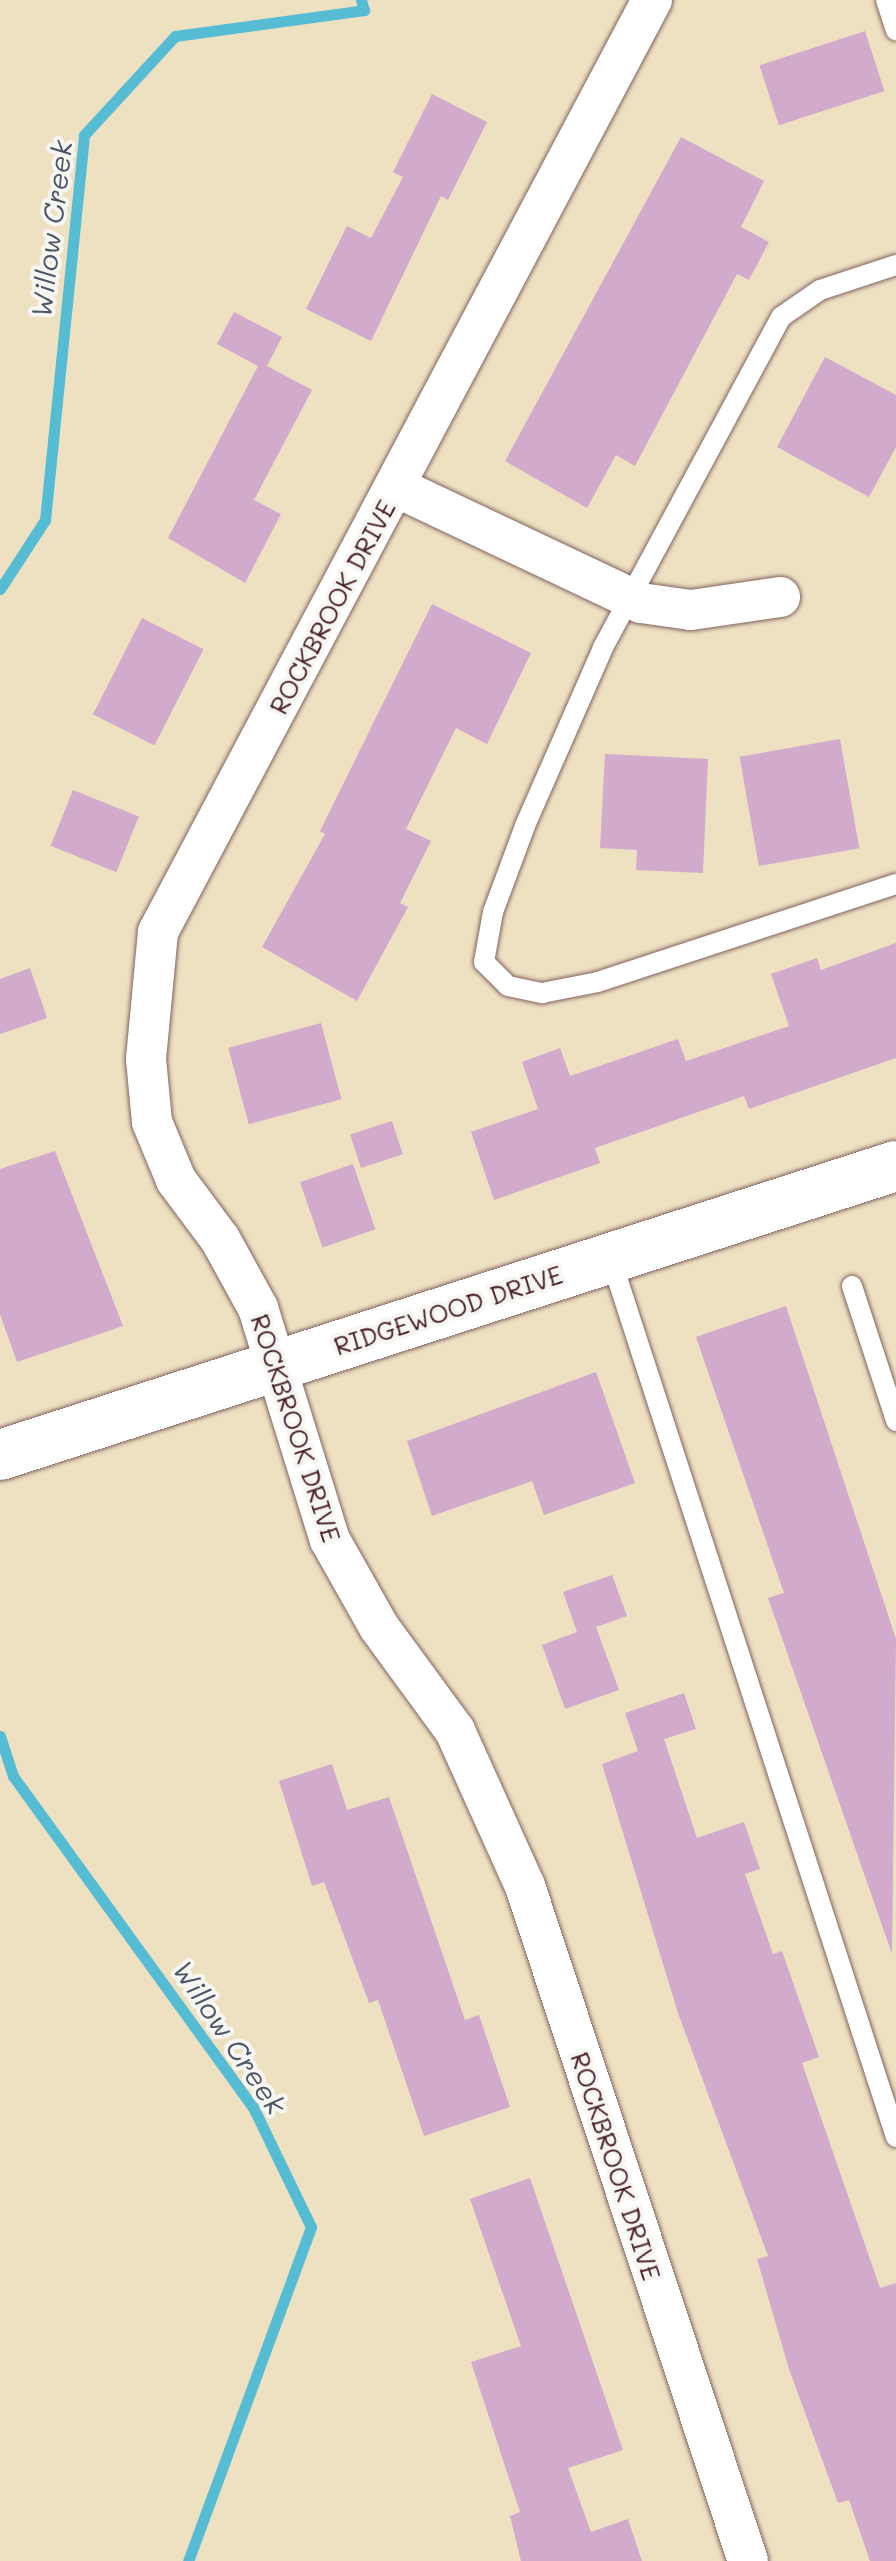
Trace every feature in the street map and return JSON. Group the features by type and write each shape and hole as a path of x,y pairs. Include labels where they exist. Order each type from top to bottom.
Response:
{"street":[{"name":"ROCKBROOK DRIVE","path":"652,0 158,932 149,998 152,1122 176,1180 220,1240 258,1308 330,1540 379,1626 455,1731 525,1886 748,2561"},
{"path":"396,487 632,599 692,610 780,598"},
{"name":"RIDGEWOOD DRIVE","path":"0,1455 896,1166"}],"lane":[{"path":"886,0 896,30"},
{"path":"896,265 820,290 782,317 603,648 525,826 493,912 484,962 508,986 542,993 598,982 896,884"},
{"path":"610,1258 896,2137"},
{"path":"852,1286 896,1420"}],"building":[{"path":"865,31 884,91 779,125 759,65"},
{"path":"432,94 487,122 448,200 441,196 371,341 306,309 347,226 371,238 403,177 393,172"},
{"path":"681,137 764,181 741,227 769,242 749,280 737,274 635,466 616,455 587,508 505,461"},
{"path":"234,312 282,337 267,366 312,390 254,500 281,514 245,583 168,538 258,366 217,344"},
{"path":"825,357 896,395 896,447 869,497 777,447"},
{"path":"432,604 531,653 487,744 456,728 406,829 431,841 400,903 408,907 357,1001 262,947 325,834 320,831"},
{"path":"142,618 203,649 154,746 93,714"},
{"path":"840,739 859,848 759,866 740,757"},
{"path":"605,754 708,759 703,873 636,870 637,850 600,848"},
{"path":"73,790 139,817 116,872 51,846"},
{"path":"896,943 896,1058 749,1109 744,1096 595,1148 600,1163 494,1200 471,1132 538,1109 522,1062 560,1048 570,1076 678,1039 686,1061 789,1026 771,974 817,958 821,970"},
{"path":"30,968 47,1018 0,1034 0,979"},
{"path":"321,1023 341,1099 249,1124 228,1048"},
{"path":"392,1121 403,1154 361,1168 350,1135"},
{"path":"55,1151 123,1326 17,1362 0,1314 0,1169"},
{"path":"353,1164 375,1229 323,1247 300,1182"},
{"path":"786,1306 896,1639 892,1954 768,1598 784,1593 696,1337"},
{"path":"596,1372 635,1483 544,1515 532,1481 432,1516 407,1441"},
{"path":"612,1575 627,1616 596,1627 619,1690 565,1709 542,1645 577,1632 563,1592"},
{"path":"684,1693 696,1729 664,1739 697,1838 744,1822 760,1869 745,1874 773,1954 782,1951 819,2057 802,2063 880,2288 896,2283 896,2561 870,2561 849,2500 838,2503 789,2369 757,2259 768,2256 678,2013 602,1764 638,1751 625,1713"},
{"path":"332,1764 347,1810 389,1797 465,2020 479,2015 510,2107 424,2136 378,2000 369,2003 324,1882 312,1886 279,1781"},
{"path":"530,2178 623,2450 568,2468 591,2532 628,2519 642,2561 521,2561 510,2516 520,2512 471,2362 521,2346 470,2199"}],"waterway":[{"name":"Willow Creek","path":"0,589 45,520 84,135 175,36 364,10 361,0"},
{"name":"Willow Creek","path":"0,1736 13,1776 253,2107 311,2227 188,2561"}]}
